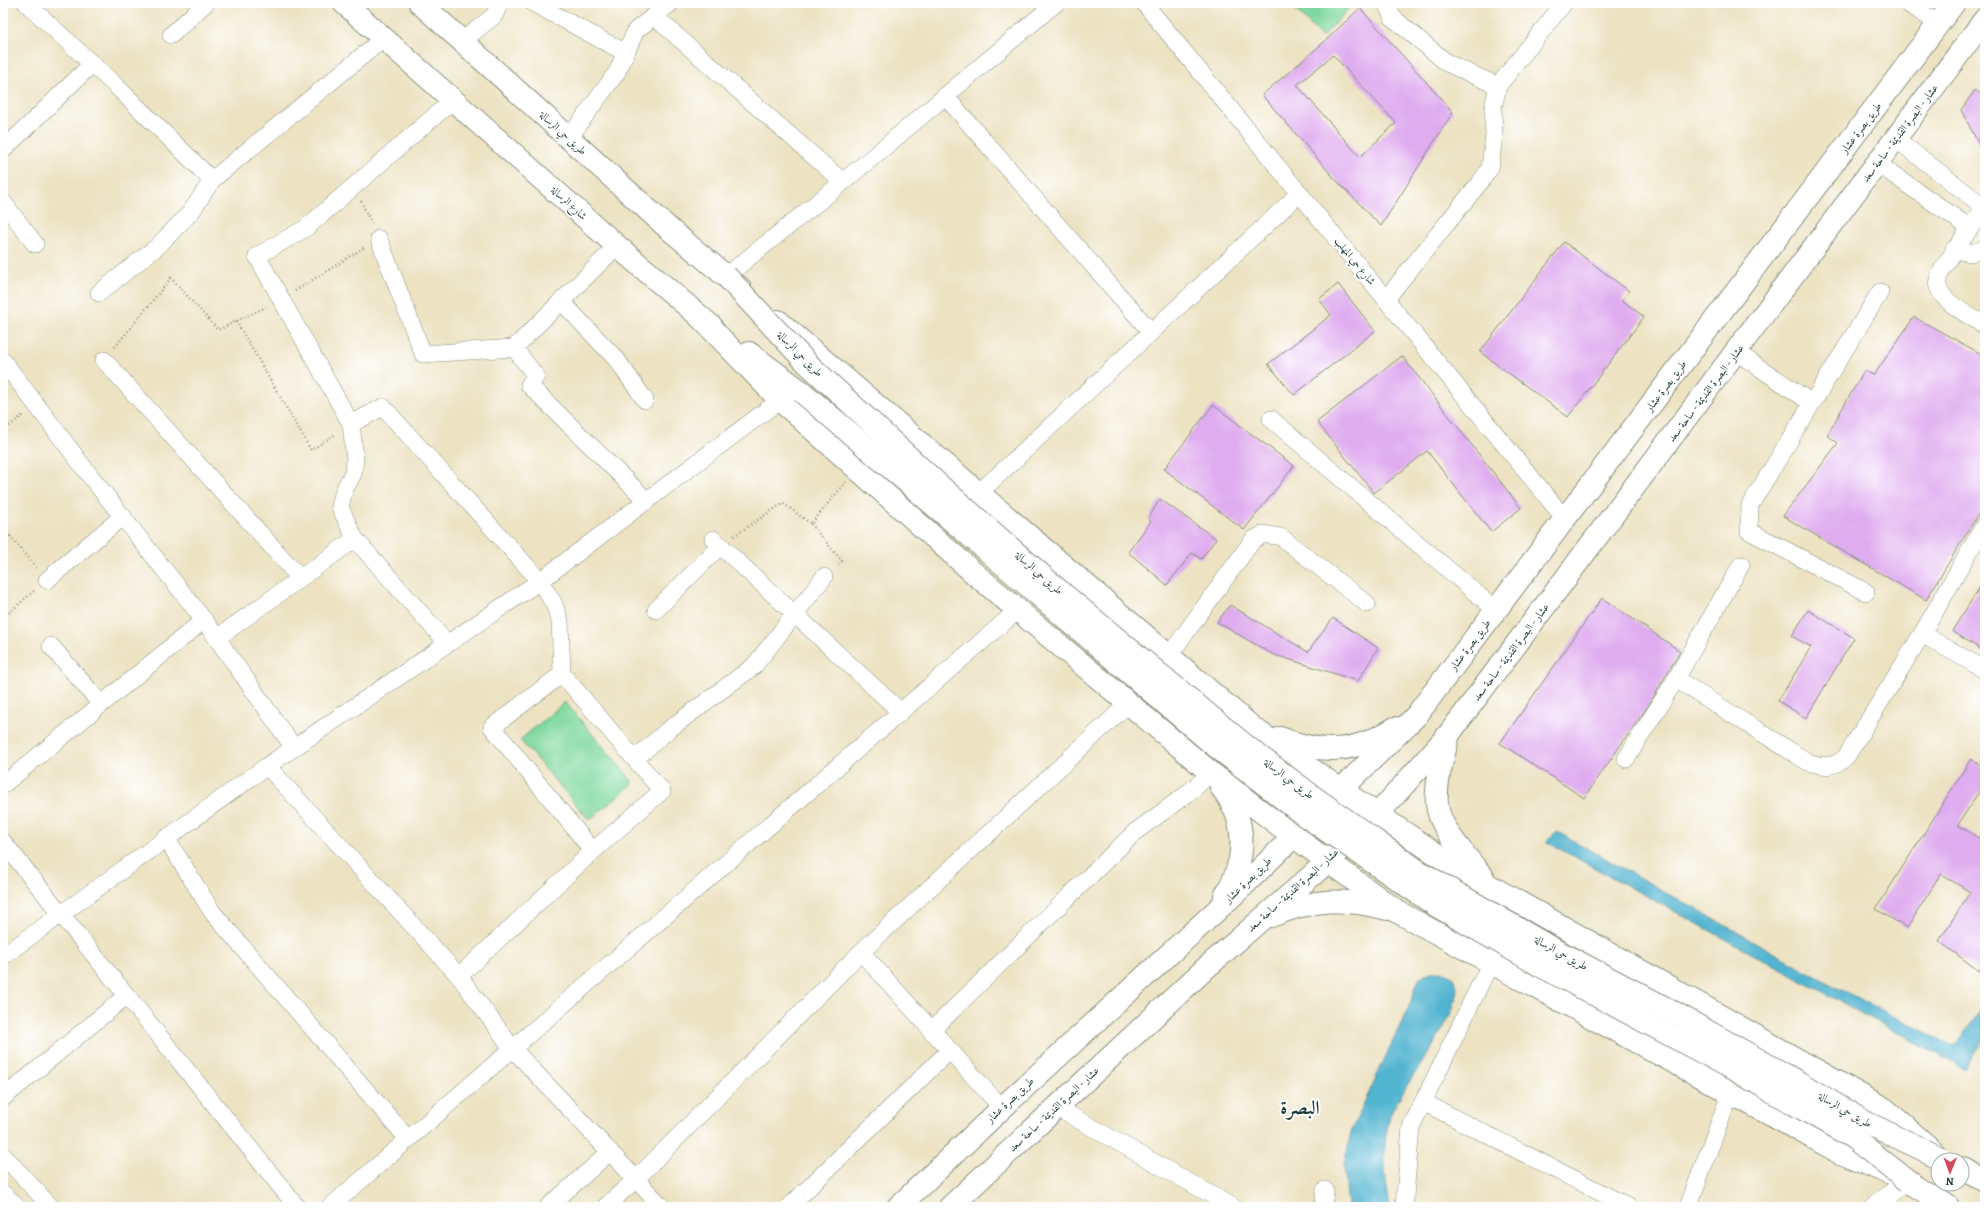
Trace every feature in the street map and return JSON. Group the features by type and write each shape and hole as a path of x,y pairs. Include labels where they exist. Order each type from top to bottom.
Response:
{"main road":[{"name":"شارع الرسالة","path":"344,3 617,246 700,317 802,392"},
{"name":"طريق حي الرسالة","path":"420,3 668,228 980,492 1253,728 1377,815 1451,864 1885,1109 1935,1152"},
{"name":"طريق بصرة عشار","path":"898,1207 1002,1108 1215,912 1417,715 1954,3"},
{"name":"عشار - البصرة القديمة - ساحة سعد","path":"950,1207 1056,1107 1377,815 1449,734 1878,164 1985,18"},
{"name":"طريق حي الرسالة","path":"726,276 807,363 940,486 1063,594 1247,747 1315,798 1418,871 1553,949 1675,1013 1798,1082 1865,1122 1930,1153"},
{"path":"700,317 780,400 975,574 1211,773 1293,836 1398,912 1730,1094 1841,1153 1908,1181"},
{"name":"طريق حي الرسالة","path":"802,392 1208,740 1304,815 1435,905 1541,966 1726,1065 1852,1137 1908,1181 1948,1207"},
{"path":"1253,728 1304,747 1334,750 1364,744 1417,715"},
{"path":"1449,734 1439,774 1437,805 1446,828 1488,885"},
{"path":"1211,773 1234,806 1241,828 1239,866 1235,878 1215,912"},
{"path":"1259,921 1291,908 1328,900 1364,903 1398,912"},
{"path":"1970,1173 1985,1181"}],"street":[{"path":"26,3 92,64 212,180"},
{"path":"171,36 206,3"},
{"path":"462,41 494,16 500,3"},
{"path":"533,3 626,53"},
{"path":"569,138 617,72 636,30 672,3"},
{"path":"726,276 843,182 1056,3"},
{"name":"شارع حي المهلب","path":"1144,3 1565,519"},
{"path":"1386,3 1393,18 1447,63 1498,86"},
{"path":"1386,299 1490,168 1494,135 1493,108 1498,86 1564,3"},
{"path":"1907,3 1939,24"},
{"path":"655,17 843,182"},
{"path":"99,293 158,246 191,212 212,180 384,38"},
{"path":"3,150 92,64"},
{"path":"945,96 1151,332"},
{"path":"448,644 355,539 340,507 344,490 353,474 355,460 351,424 257,256 306,228 453,100"},
{"path":"1896,139 1984,207 1954,249 1938,279 1938,286 1944,296 1952,304 1985,326"},
{"path":"1878,164 1970,228"},
{"path":"980,492 1300,194"},
{"path":"3,202 35,244"},
{"path":"379,239 423,354 514,348 617,246"},
{"path":"1954,249 1969,254 1977,253 1985,248"},
{"path":"1866,592 1749,531 1750,505 1880,292"},
{"path":"561,301 617,360 645,400"},
{"path":"514,348 536,376 529,386 647,501"},
{"path":"1736,352 1812,403"},
{"path":"104,360 300,578"},
{"path":"3,361 204,620 294,748"},
{"path":"3,956 59,914 267,766 540,581 780,400"},
{"path":"351,424 383,407 540,581 554,604 560,621 562,674 662,791 593,851 459,976"},
{"path":"1271,419 1496,610"},
{"path":"47,580 123,516"},
{"path":"1676,679 1808,762 1822,767 1837,765 1846,757 1922,634 1985,524"},
{"path":"1168,656 1253,540 1264,534 1281,537 1367,604"},
{"path":"217,638 355,539"},
{"path":"656,610 717,542 901,712"},
{"path":"1626,759 1676,679 1741,565"},
{"path":"636,759 668,730 754,666 796,614 824,576"},
{"path":"330,1207 1018,610"},
{"path":"3,784 204,620"},
{"path":"1922,634 1985,670"},
{"path":"51,646 101,704"},
{"path":"562,674 492,727 593,851"},
{"path":"605,1207 636,1179 861,952 1129,704"},
{"path":"267,766 459,976 512,1048 662,1207"},
{"path":"931,1031 1135,832 1187,794 1211,773"},
{"path":"166,838 213,913 408,1139"},
{"path":"3,842 59,914 297,1207"},
{"path":"861,952 1002,1108"},
{"path":"1404,1207 1411,1127 1491,962"},
{"path":"3,1098 126,996"},
{"path":"789,1207 949,1051"},
{"path":"1688,1207 1730,1094"},
{"path":"1423,1102 1629,1207"},
{"path":"1056,1107 1233,1207"},
{"path":"548,1207 610,1152"},
{"path":"3,1156 51,1207"},
{"path":"1872,1207 1908,1181"},
{"path":"1324,1207 1325,1190"}],"path":[{"path":"104,360 171,278 218,330 282,299 379,239 355,186"},
{"path":"236,321 311,450 351,424"},
{"path":"3,431 36,404"},
{"path":"812,524 857,468"},
{"path":"717,542 783,503 812,524 842,561 824,576"},
{"path":"3,526 47,580 3,618"},
{"path":"3,542 10,536"}],"green space":[{"path":"1289,3 1354,3 1322,37"},
{"path":"565,702 634,783 589,820 520,740"}],"water":[{"path":"1556,831 1834,986 1953,1046 1957,1044 1985,1002 1985,1039 1977,1049 1966,1070 1547,842"},
{"path":"1440,971 1453,976 1457,993 1452,1010 1443,1029 1406,1086 1390,1117 1386,1139 1385,1173 1390,1207 1348,1207 1344,1164 1352,1129 1412,1000 1417,983 1423,976 1432,972"}],"building":[{"path":"1360,8 1453,112 1381,226 1335,179 1262,95 1323,43","holes":["1333,55 1396,123 1360,157 1297,85"]},
{"path":"1975,90 1985,97 1985,156 1961,110"},
{"path":"1564,242 1629,291 1622,300 1644,317 1568,417 1480,352"},
{"path":"1338,284 1375,331 1294,395 1268,364 1331,315 1319,299"},
{"path":"1914,317 1985,356 1985,503 1926,600 1783,516 1838,443 1827,435 1864,371 1874,375"},
{"path":"1402,356 1521,508 1491,532 1427,451 1374,493 1317,422"},
{"path":"1213,405 1294,466 1244,530 1164,469"},
{"path":"1160,499 1216,539 1201,559 1192,553 1167,585 1128,552 1151,521 1148,519"},
{"path":"1985,579 1985,652 1952,631"},
{"path":"1602,598 1680,651 1650,703 1584,798 1500,743"},
{"path":"1230,605 1308,652 1333,618 1378,648 1358,681 1272,654 1217,622"},
{"path":"1808,610 1854,638 1806,718 1778,701 1811,647 1792,636"},
{"path":"1971,759 1985,768 1985,782 1958,825 1985,842 1985,959 1979,971 1939,941 1970,892 1941,874 1907,928 1876,909"}],"district":[{"name":"البصرة","path":"1300,1108"}]}
